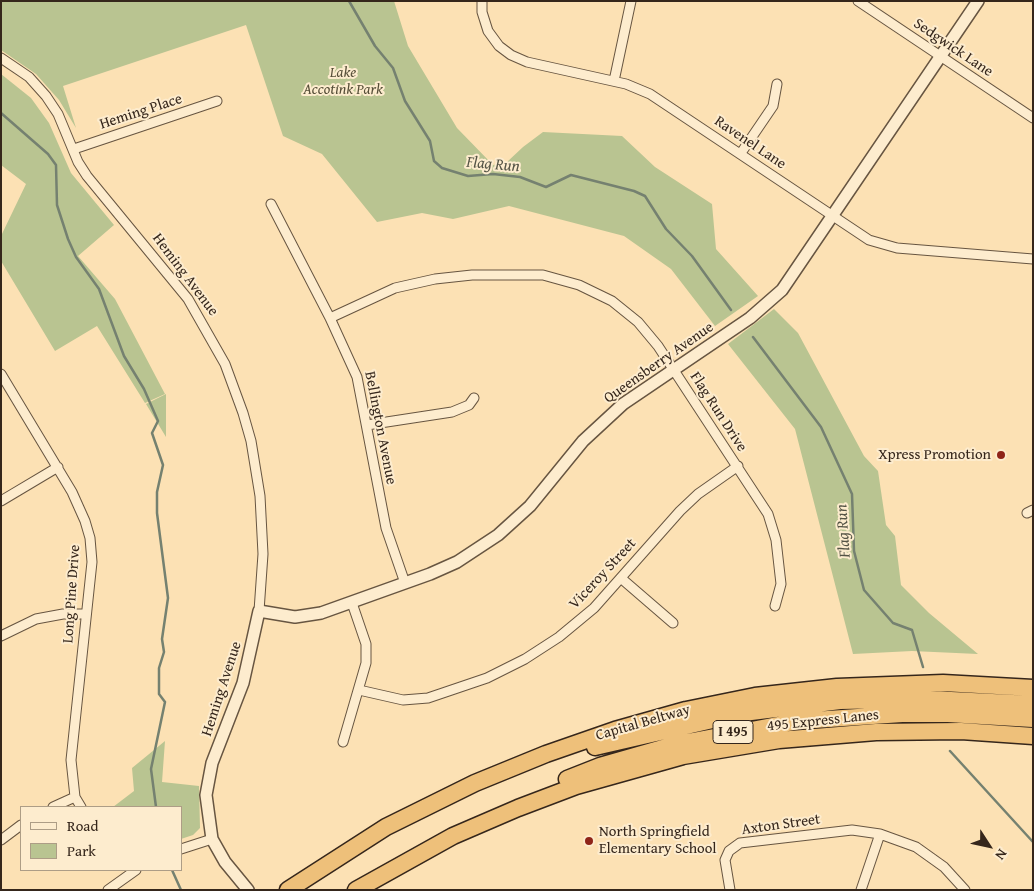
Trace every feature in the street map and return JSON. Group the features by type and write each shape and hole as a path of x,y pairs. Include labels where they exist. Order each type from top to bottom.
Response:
{"highway":[{"name":"Capital Beltway","path":"289,889 386,827 475,783 546,754 615,730 686,710 755,696 837,687 920,683 1033,688"},
{"name":"495 Express Lanes","path":"475,783 616,742 771,709 890,698 1033,704"},
{"name":"495 Express Lanes","path":"453,836 587,771 633,756 723,734 798,721 845,716 948,714 1033,719"},
{"name":"I 495","path":"356,890 453,836 518,808 576,786 682,756 736,746 815,736 876,732 961,731 1033,736"}],"street":[{"name":"Ravenel Lane","path":"482,1 482,12 488,31 499,46 510,55 527,62 614,81 637,88 661,100 869,240 889,247 1033,259"},
{"path":"614,81 631,1"},
{"name":"Sedgwick Lane","path":"858,1 1033,118"},
{"name":"Queensberry Avenue","path":"259,611 305,616 352,603 405,584 457,562 498,535 530,506 567,460 602,423 638,392 750,318 770,302 792,277 978,1"},
{"name":"Heming Avenue","path":"1,58 29,78 46,96 58,114 87,176 188,299 212,339 232,382 251,441 260,496 263,554 259,611 243,684 208,781 206,807 212,839 225,862 248,890"},
{"path":"741,153 773,106 777,84"},
{"name":"Heming Place","path":"74,149 217,102"},
{"name":"Bellington Avenue","path":"271,204 330,318 357,377 368,425 386,528 405,584"},
{"name":"Flag Run Drive","path":"330,318 379,294 428,280 472,275 543,275 579,284 612,301 638,322 650,335 765,508 774,530 781,584 774,606"},
{"name":"Long Pine Drive","path":"1,374 79,505 90,538 92,562 71,760 75,797 80,806"},
{"path":"368,425 452,412 468,405 474,398"},
{"name":"Viceroy Street","path":"359,690 390,699 417,700 439,696 487,678 525,659 559,637 594,608 622,579 680,511 698,494 738,466"},
{"path":"1,501 58,467"},
{"path":"622,579 673,623"},
{"path":"343,742 366,664 367,651 352,603"},
{"path":"1,636 26,622 63,614 86,614"},
{"path":"55,806 75,797"},
{"path":"1,840 20,826"},
{"name":"Axton Street","path":"730,890 724,868 725,860 729,851 740,843 852,830 880,834"},
{"path":"861,890 880,834 899,839 929,855 965,890"},
{"path":"182,850 212,839"},
{"path":"108,890 132,871"}],"green space":[{"name":"Lake Accotink Park","path":"1,1 394,1 408,46 457,128 493,165 507,162 543,132 622,136 655,167 712,204 716,249 758,296 715,326 671,269 624,236 509,206 453,219 422,213 377,222 322,154 283,136 246,25 63,86 76,128 59,100 36,74 1,50"},
{"path":"1,74 31,98 49,123 71,173 114,225 78,256 115,299 165,394 145,403 97,326 55,351 1,261 1,236 26,184 1,165"},
{"path":"774,309 798,333 864,456 878,471 886,525 895,536 901,585 929,613 978,654 912,651 853,654 795,429 728,344"},
{"path":"166,394 166,437 146,404"},
{"path":"165,741 162,782 199,786 200,828 193,835 182,839 182,806 114,806 134,791 132,768"}],"waterway":[{"name":"Flag Run","path":"349,1 375,46 393,68 405,101 430,141 434,161 442,168 468,176 493,174 520,177 546,187 571,175 634,191 645,196 666,229 692,256 731,310"},
{"path":"1,113 48,154 56,165 57,205 68,239 76,257 99,289 124,356 144,389 158,421 152,433 163,465 157,492 157,513 168,598 162,639 164,652 159,668 159,694 165,702 151,769 156,806"},
{"name":"Flag Run","path":"753,337 821,427 852,494 854,551 864,590 893,623 912,630 923,667"},
{"name":"Flag Run","path":"950,751 1033,842"},
{"path":"172,871 181,890"}],"place":[{"name":"Xpress Promotion","path":"1001,455"},
{"name":"North Springfield Elementary School","path":"589,841"}]}
